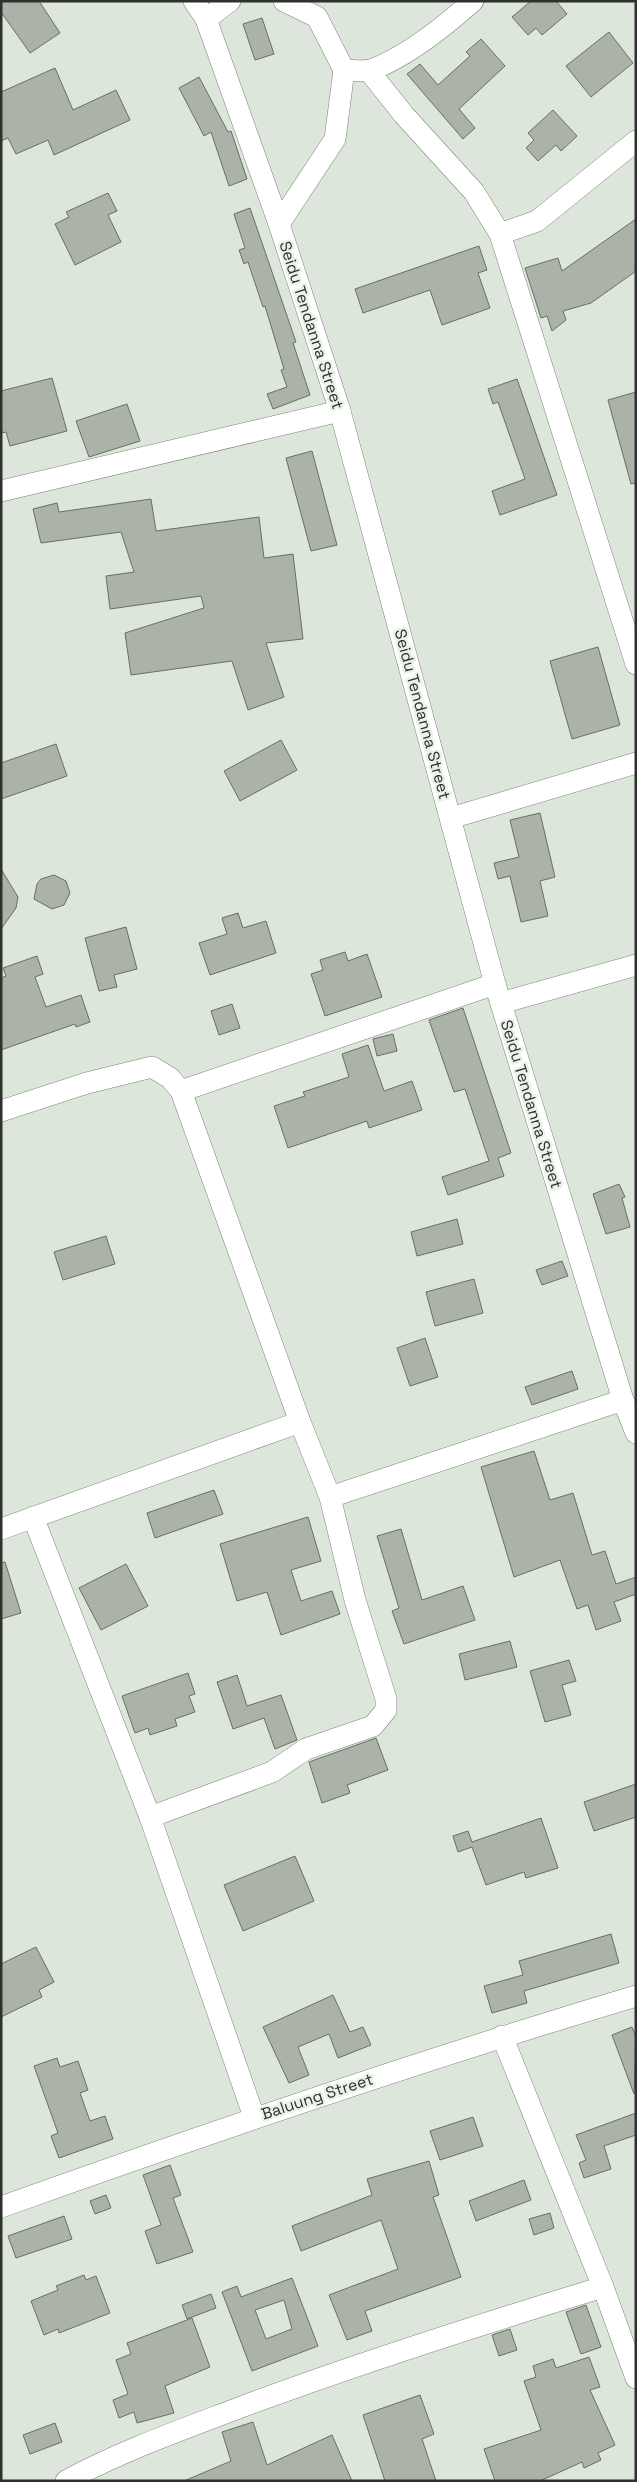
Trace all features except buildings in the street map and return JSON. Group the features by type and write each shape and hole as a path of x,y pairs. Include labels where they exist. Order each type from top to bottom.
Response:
{"street":[{"name":"Seidu Tendanna Street","path":"194,1 206,19 279,224 340,411 498,993 623,1400 636,1433"},
{"path":"206,19 230,1"},
{"path":"279,224 335,139 344,70 317,17 284,1"},
{"path":"344,70 369,71 395,58 448,24 473,1"},
{"path":"369,71 404,115 474,192 500,234 636,664"},
{"path":"500,234 537,221 634,148"},
{"path":"1,492 340,411"},
{"path":"451,818 636,763"},
{"path":"181,1091 498,993 636,965"},
{"path":"1,1111 86,1083 152,1067 170,1078 181,1091 300,1422 330,1497 355,1600 386,1698 386,1710 372,1726 306,1749 272,1772 150,1818"},
{"path":"330,1497 623,1400"},
{"path":"1,1529 300,1422"},
{"path":"32,1517 150,1818 254,2117"},
{"name":"Baluung Street","path":"1,2207 254,2117 502,2036 636,1996"},
{"path":"502,2036 602,2287 636,2378"},
{"path":"66,2481 148,2442 282,2392 444,2335 602,2287"}]}
